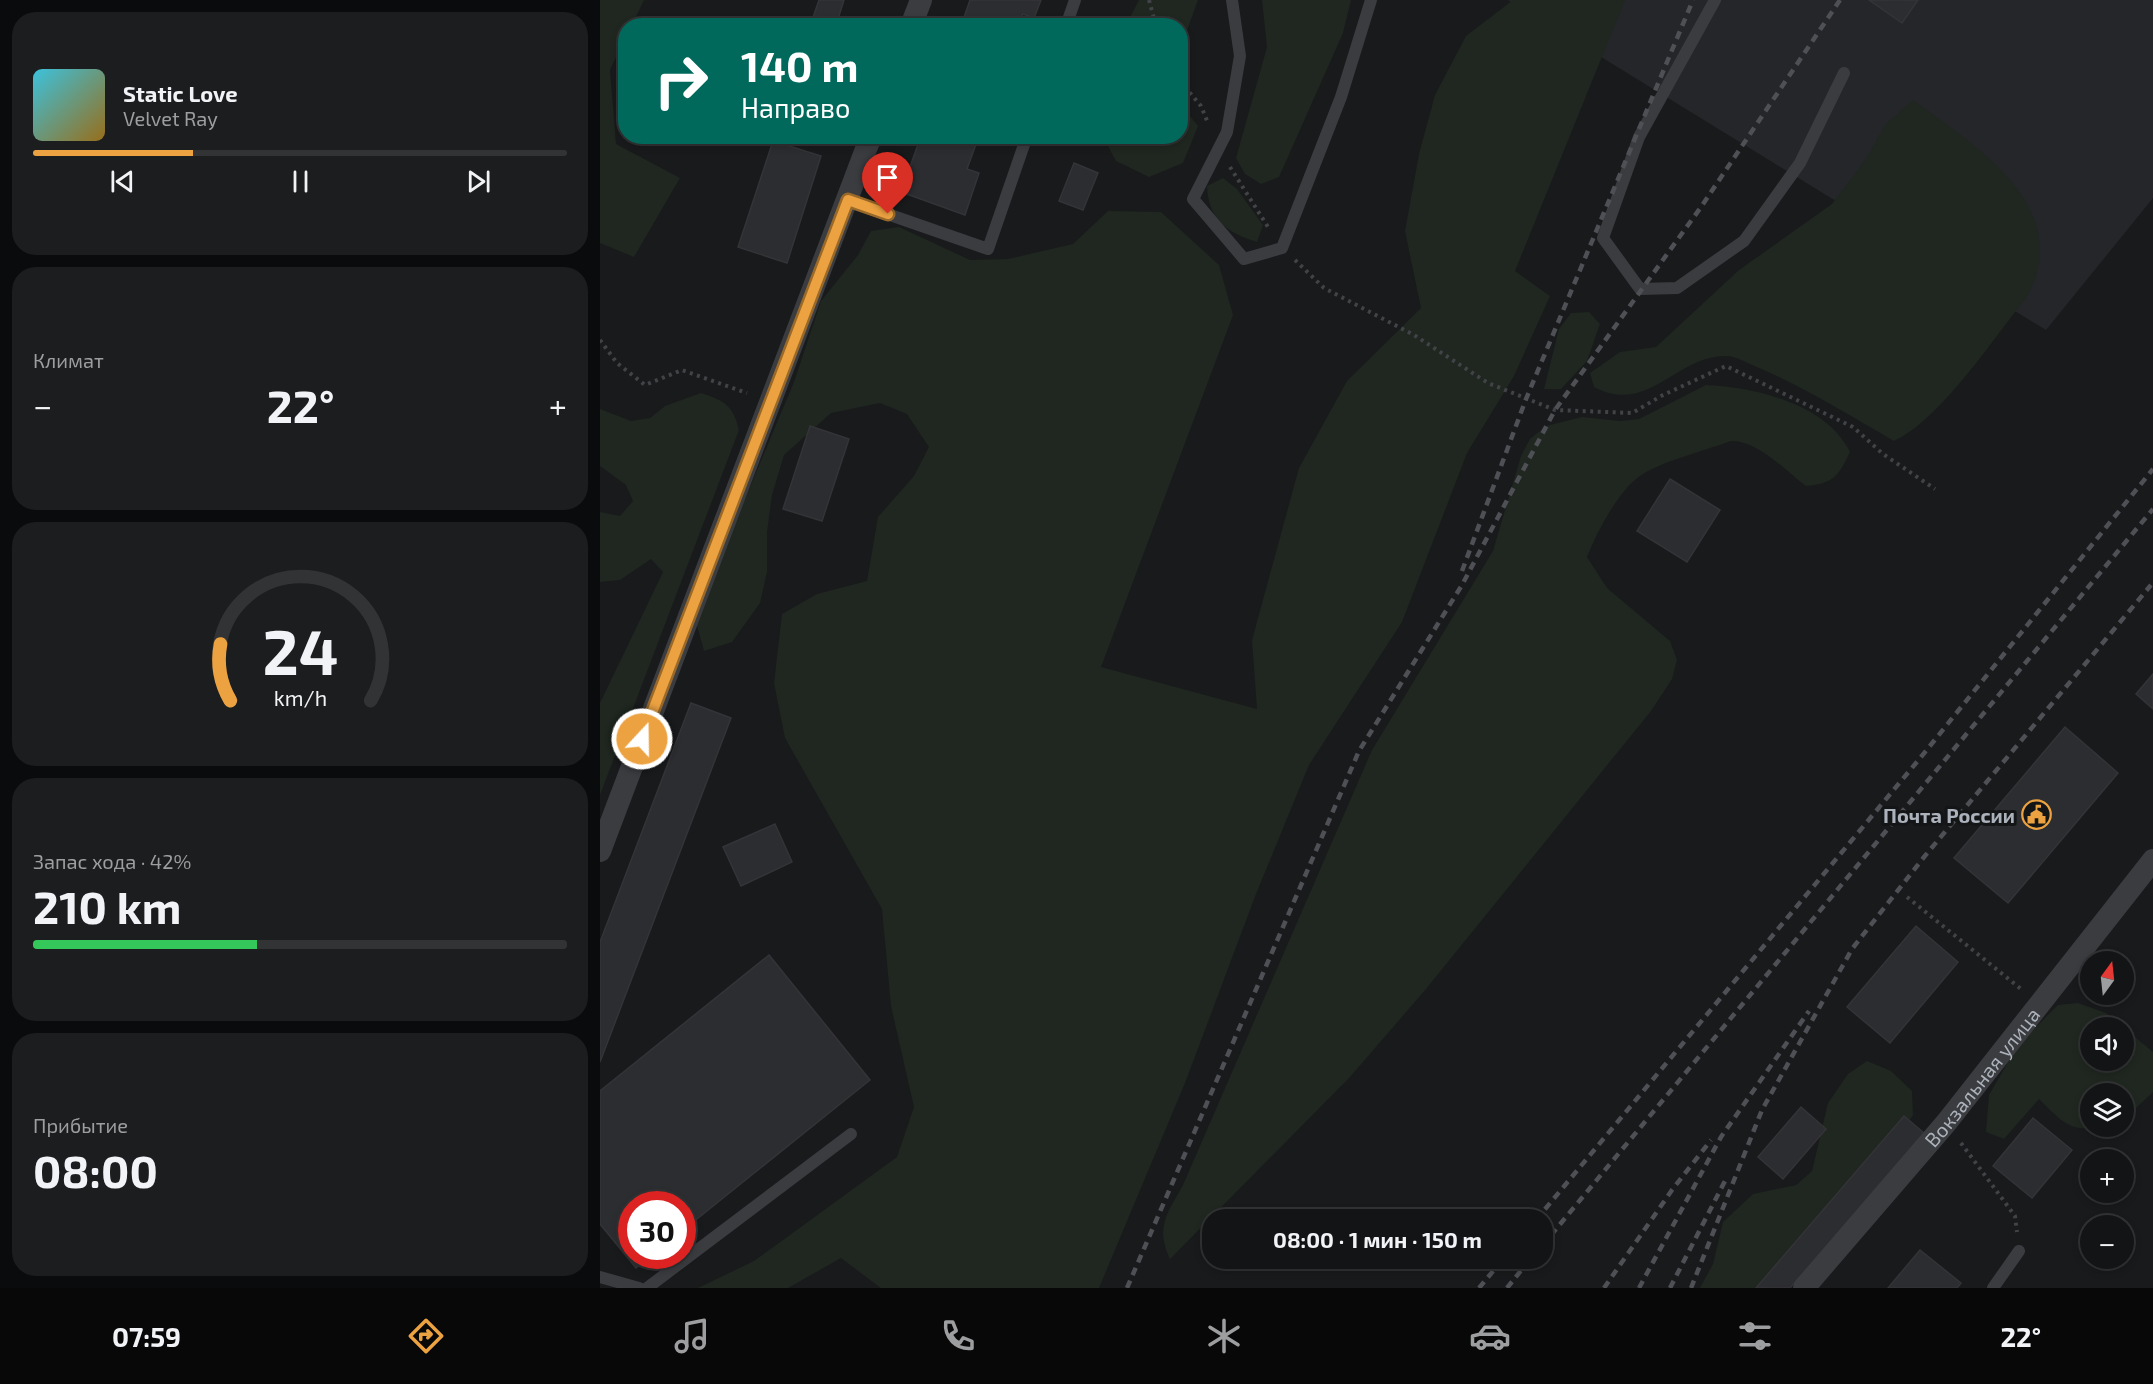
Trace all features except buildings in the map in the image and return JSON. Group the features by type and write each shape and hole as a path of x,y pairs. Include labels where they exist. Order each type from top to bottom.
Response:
{"street":[{"path":"914,18 921,0"},
{"path":"600,851 868,144"},
{"name":"Вокзальная улица","path":"1804,1288 1946,1123 2153,860"}],"lane":[{"path":"1069,18 1075,0"},
{"path":"1232,0 1240,56 1227,132 1193,199 1244,259 1282,248 1341,97 1371,0"},
{"path":"1715,0 1639,137 1603,238 1640,289 1677,288 1744,241 1800,163 1844,73"},
{"path":"848,200 988,249 1024,144"},
{"path":"647,1288 851,1134"},
{"path":"1993,1288 2019,1251"},
{"path":"600,1276 639,1288"}],"path":[{"path":"1149,0 1154,18"},
{"path":"1282,248 1324,288 1414,335 1488,383 1555,410 1632,413 1726,366 1853,427 1883,454 1935,489"},
{"path":"600,340 617,363 645,385 682,370 771,401"},
{"path":"1907,897 2039,1004"},
{"path":"1946,1123 2015,1216 2019,1251"}],"shaded area":[{"path":"600,0 644,0 635,18 618,18 618,53 610,70 616,144 680,178 634,257 600,243"},
{"path":"1139,0 1198,0 1188,28 1188,18 1130,18"},
{"path":"1262,0 1351,0 1343,33 1279,177 1261,184 1245,174 1236,158 1267,47"},
{"path":"1508,0 2153,0 2153,198 2046,330"},
{"path":"1513,0 1625,0 1515,271 1550,296 1514,376 1467,453 1402,622 1309,765 1256,894 1185,1083 1099,1288 881,1288 841,1258 788,1288 698,1288 754,1261 897,1157 914,1107 891,1006 882,909 785,738 774,683 782,614 817,594 867,581 878,517 914,476 929,447 907,414 880,403 831,413 784,455 772,495 767,532 767,572 760,603 732,642 704,651 695,618 794,382 821,301 858,255 871,231 899,227 970,260 1008,259 1073,244 1108,211 1161,212 1219,265 1233,315 1101,667 1257,709 1252,640 1299,468 1347,381 1421,308 1405,231 1419,154 1435,95 1466,36"},
{"path":"1913,100 1964,137 2012,182 2029,208 2039,235 2039,265 2026,298 1965,377 1929,416 1912,431 1894,441 1824,400 1742,360 1729,356 1708,358 1692,364 1647,390 1631,394 1613,394 1594,387 1590,373 1620,352 1656,347 1739,270 1832,204 1866,159 1885,125"},
{"path":"1188,114 1198,126 1183,163 1149,177 1116,161 1107,144 1188,144"},
{"path":"1223,178 1237,189 1263,225 1257,242 1228,229 1215,216 1208,198 1207,186"},
{"path":"1589,312 1600,324 1587,361 1561,389 1544,389 1559,329 1571,313"},
{"path":"1706,385 1725,386 1767,394 1807,410 1839,435 1850,452 1838,473 1829,481 1806,486 1761,451 1741,442 1731,441 1658,466 1638,477 1629,486 1611,509 1587,557 1607,588 1670,641 1677,660 1672,679 1651,711 1426,989 1350,1077 1219,1209 1202,1209 1202,1227 1170,1259 1163,1238 1168,1213 1183,1185 1372,750 1493,551 1521,456 1530,439 1546,426 1582,417 1620,421 1639,419"},
{"path":"701,393 727,405 734,415 739,430 600,795 600,703 663,572 651,559 620,580 600,582 600,512 620,516 633,501 626,485 600,466 600,409 631,421 650,418 665,406"},
{"path":"2078,1003 2111,1017 2080,1017 2080,1071 2134,1071 2134,1036 2153,1052 2153,1092 2134,1109 2134,1083 2080,1083 2080,1128 2071,1126 2059,1118 2039,1099 2004,1139 1986,1132 1989,1095 2018,1045 2058,1005"},
{"path":"1867,1061 1891,1071 1912,1091 1913,1115 1880,1163 1772,1288 1700,1288 1713,1264 1723,1222 1753,1194 1796,1185 1812,1171 1828,1103 1848,1074"}],"railway":[{"path":"1462,571 1526,399 1693,0"},
{"path":"1127,1288 1359,751 1462,585 1555,410 1701,207 1840,0"},
{"path":"1545,1209 1921,757 2153,469"},
{"path":"1553,1233 2153,509"},
{"path":"1691,1288 1762,1110 1852,949 1924,857 2151,585"},
{"path":"1639,1288 1721,1137 1809,1011"},
{"path":"1604,1288 1672,1190 1711,1140"},
{"path":"1670,1288 1726,1179"},
{"path":"1479,1288 1495,1269"},
{"path":"1507,1288 1522,1269"}],"place":[{"name":"Почта России","path":"2036,815"}],"route":[{"path":"642,739 848,200 888,214"}]}
